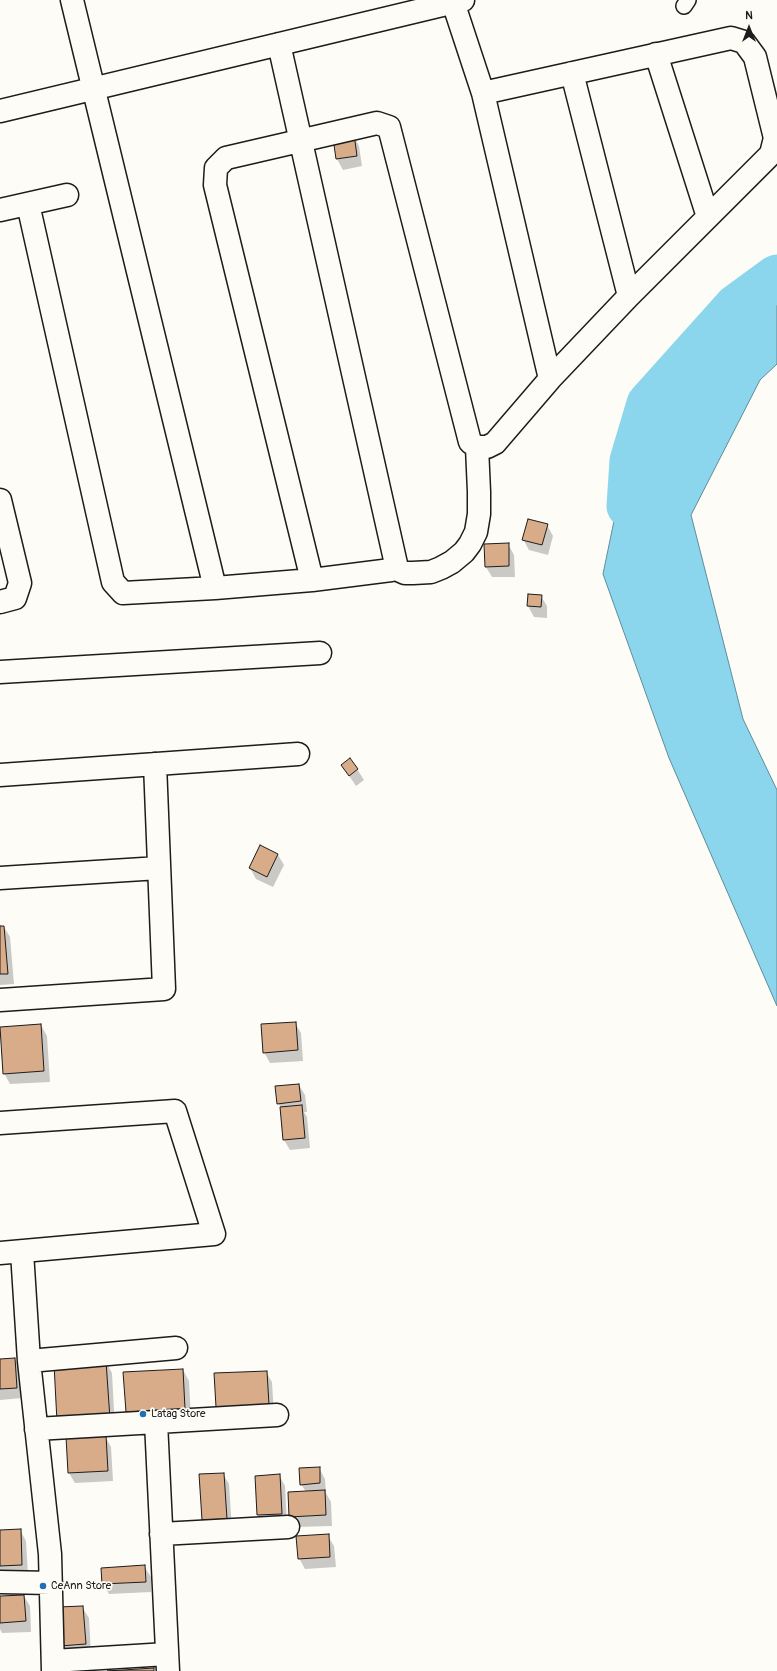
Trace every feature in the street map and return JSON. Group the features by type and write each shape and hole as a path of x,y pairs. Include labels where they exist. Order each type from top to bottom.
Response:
{"street":[{"path":"72,0 215,588"},
{"path":"0,111 94,87 458,1 483,93 550,379"},
{"path":"312,580 215,185 216,168 226,158 377,122 389,127 470,442 476,447 487,447 495,443 550,379 629,296 771,154 775,138 755,57 744,42 731,38 483,93"},
{"path":"279,44 396,564 394,568"},
{"path":"656,54 708,217"},
{"path":"572,73 629,296"},
{"path":"0,210 67,195"},
{"path":"28,204 113,582 123,593 215,588 312,580 390,570 394,568 413,573 431,572 442,568 464,552 476,532 479,514 479,492 476,447"},
{"path":"0,500 20,583 15,598 0,602"},
{"path":"0,672 320,653"},
{"path":"0,775 298,754"},
{"path":"0,1000 164,989 155,764"},
{"path":"0,878 159,868"},
{"path":"0,1123 175,1111 214,1234 0,1253"},
{"path":"22,1252 29,1361 50,1554 53,1666 168,1662 156,1422"},
{"path":"29,1361 176,1348"},
{"path":"36,1429 277,1415"},
{"path":"161,1534 288,1527"},
{"path":"0,1582 51,1583"}],"water":[{"path":"777,268 777,364 760,380 691,515 743,719 777,790 777,1006 669,758 603,574 627,458"}],"building":[{"path":"354,134 357,156 336,159 333,138"},
{"path":"528,519 548,524 542,545 522,540"},
{"path":"509,543 509,566 485,567 484,544"},
{"path":"528,594 542,595 541,607 527,606"},
{"path":"350,758 358,769 349,776 341,765"},
{"path":"260,845 278,854 267,877 249,868"},
{"path":"0,926 4,926 8,974 0,974"},
{"path":"296,1022 298,1050 263,1053 261,1024"},
{"path":"41,1024 44,1071 3,1074 0,1027"},
{"path":"299,1084 301,1101 277,1104 275,1086"},
{"path":"302,1105 305,1138 283,1140 280,1107"},
{"path":"15,1358 17,1388 0,1389 0,1359"},
{"path":"106,1361 110,1419 57,1422 54,1364"},
{"path":"183,1369 185,1409 126,1412 123,1372"},
{"path":"267,1371 269,1405 216,1407 214,1373"},
{"path":"106,1435 108,1471 68,1473 66,1437"},
{"path":"320,1467 320,1483 300,1485 299,1468"},
{"path":"224,1473 227,1519 202,1520 199,1474"},
{"path":"280,1474 282,1514 257,1515 255,1476"},
{"path":"325,1490 326,1515 289,1517 288,1492"},
{"path":"21,1529 22,1565 0,1566 0,1530"},
{"path":"329,1534 330,1557 298,1559 296,1536"},
{"path":"145,1565 146,1582 102,1584 101,1568"},
{"path":"24,1595 26,1621 0,1623 0,1596"},
{"path":"83,1606 86,1644 60,1646 58,1607"},
{"path":"154,1668 154,1671 107,1671"}],"waterway":[{"path":"629,506 632,461 649,404 736,307 777,277"}],"place":[{"name":"Latag Store","path":"143,1414"},
{"name":"CeAnn Store","path":"43,1586"}]}
